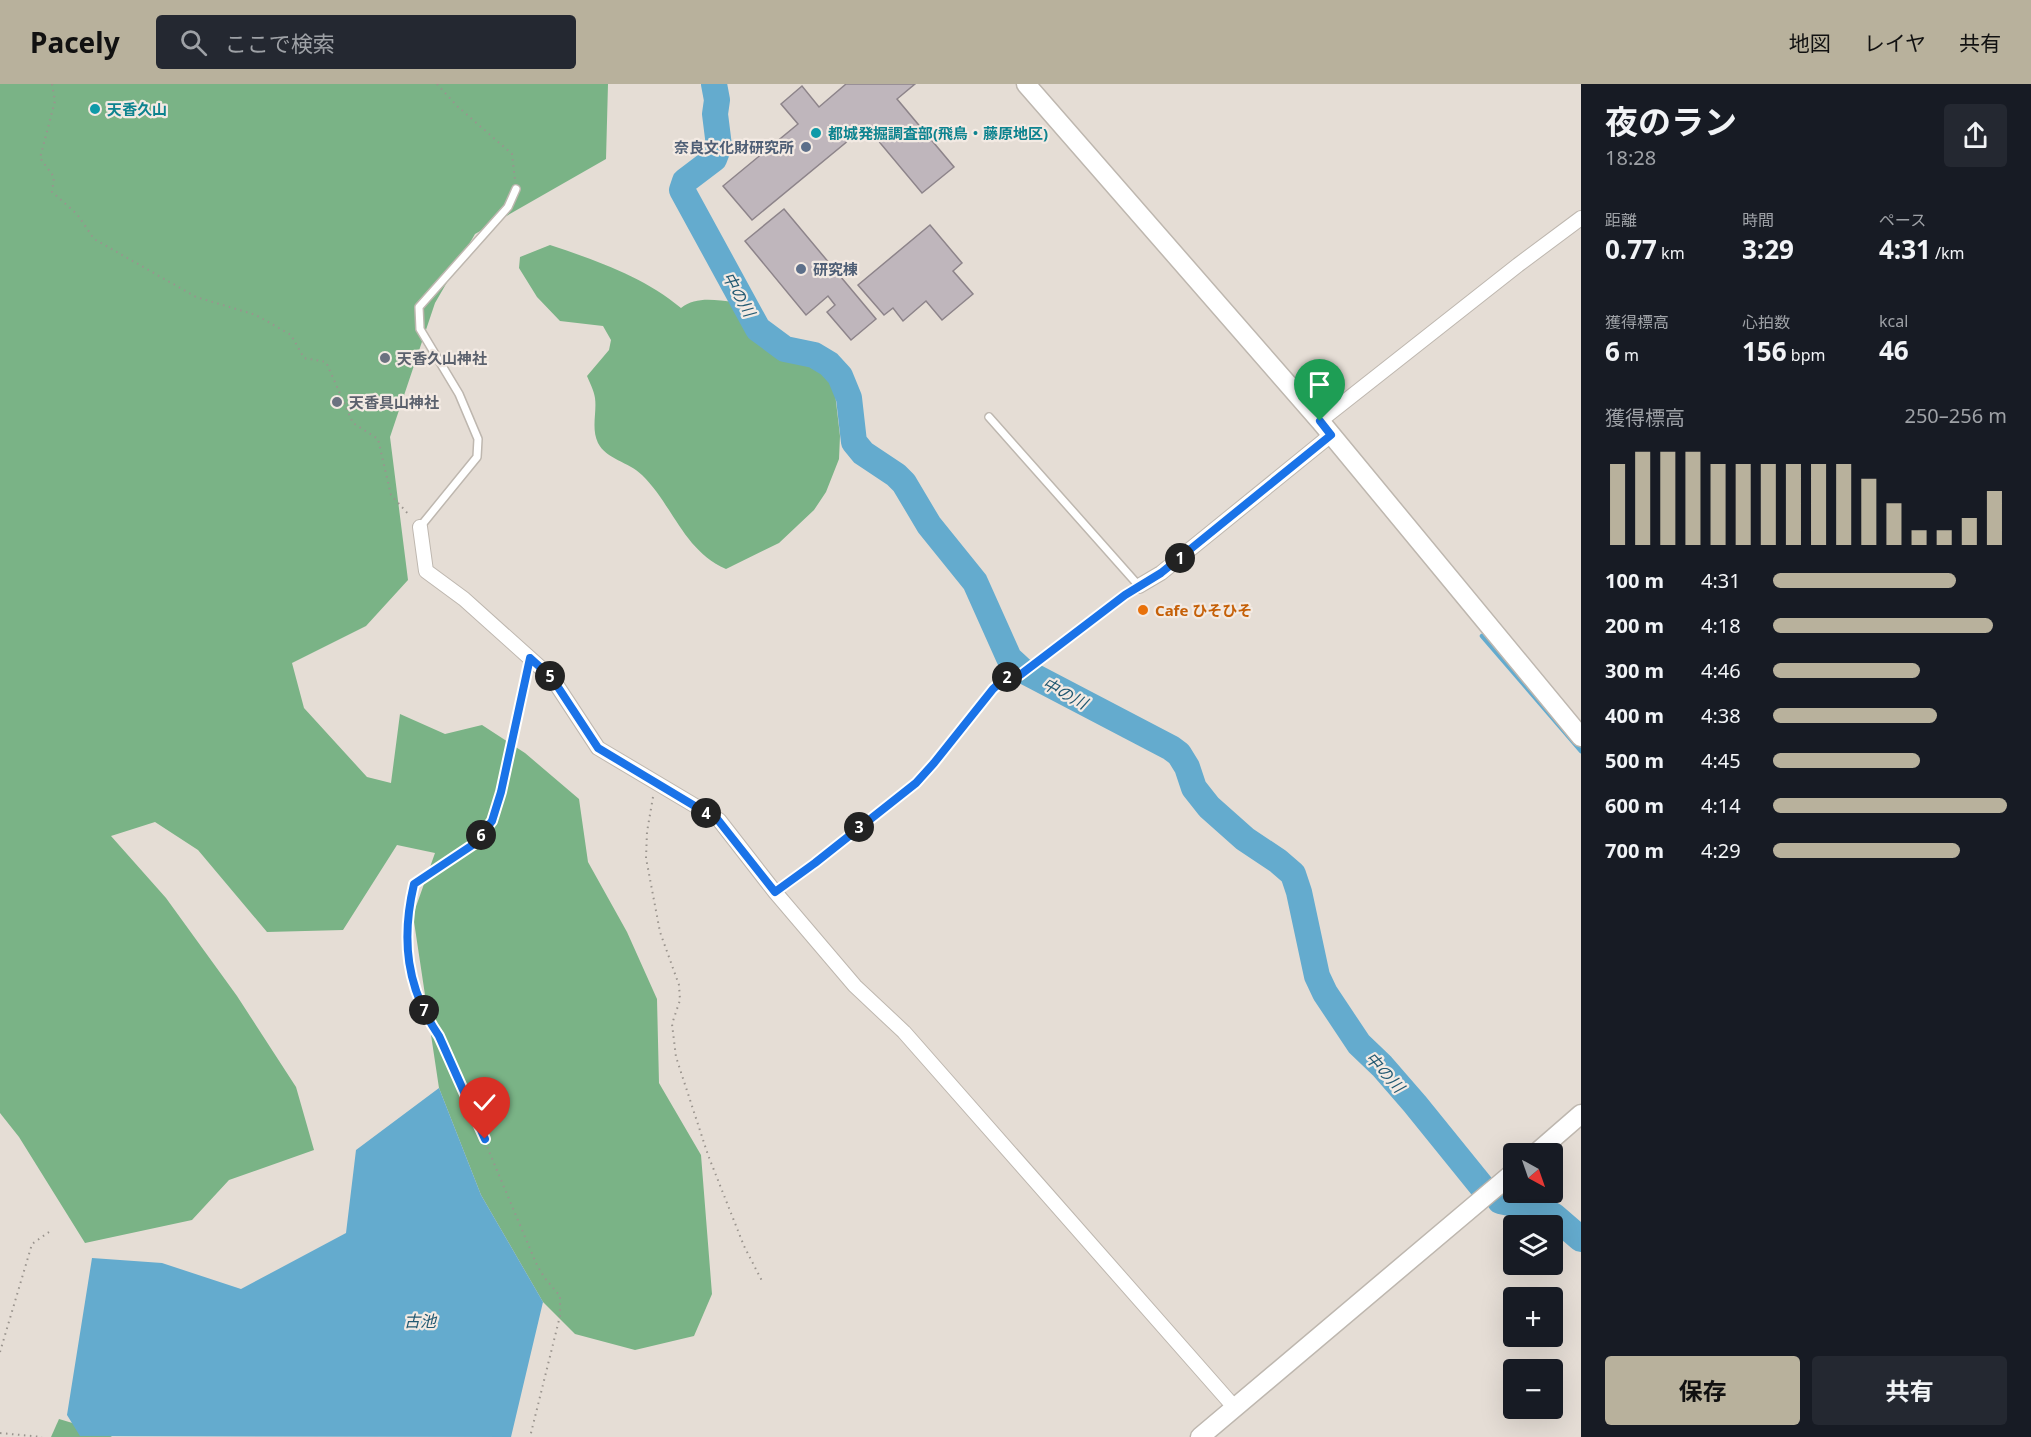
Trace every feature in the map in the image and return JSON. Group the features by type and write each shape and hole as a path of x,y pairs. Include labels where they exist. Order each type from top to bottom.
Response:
{"street":[{"path":"1026,84 1326,428 1581,737"},
{"path":"1138,586 1161,573 1326,428 1518,265 1581,218"},
{"path":"420,527 426,571 464,599 552,678 598,748 718,820 775,892 855,986 904,1032 1235,1408"},
{"path":"1548,1143 1581,1114"},
{"path":"1200,1437 1503,1181"}],"lane":[{"path":"420,527 477,457 478,439 459,394 420,329 418,307 508,207 516,189"},
{"path":"989,417 1138,586"}],"path":[{"path":"52,84 55,101 40,158 54,177 52,192 77,214 94,239 196,297 256,315 291,335 304,358 326,362 353,423 378,439 391,495 420,527"},
{"path":"436,84 457,106 512,154 511,162 516,189"},
{"path":"775,892 916,783 993,689 1005,678 1014,674 1020,675 1138,586"},
{"path":"530,658 501,792 492,821 474,844 414,884 410,898 407,947 414,989 456,1073 536,1263 560,1296 560,1316 530,1437"},
{"path":"656,783 647,832 646,858 660,932 679,985 680,1000 672,1024 676,1057 708,1155 744,1246 762,1281"},
{"path":"0,1352 33,1244 49,1233"},
{"path":"0,1433 42,1437"}],"green space":[{"path":"0,84 608,84 606,159 475,234 435,303 390,437 408,580 366,626 292,663 304,708 367,777 391,783 400,714 445,734 482,725 525,753 579,799 588,862 627,932 657,999 659,1083 701,1155 712,1294 694,1336 635,1350 575,1334 543,1302 481,1195 439,1088 413,915 435,853 397,845 343,930 267,932 198,850 155,822 111,836 166,898 237,996 296,1087 314,1150 229,1180 192,1220 85,1243 19,1137 0,1113"},
{"path":"550,245 635,278 681,308 699,300 734,302 749,317 755,334 786,356 822,364 835,393 840,436 839,459 826,492 814,510 779,543 726,569 711,561 689,539 642,475 606,453 598,443 595,432 594,395 587,376 609,350 611,340 603,326 560,321 537,297 519,268 520,257"},
{"path":"59,1419 106,1433 112,1437 51,1437"}],"water":[{"name":"古池","path":"439,1088 481,1195 543,1302 511,1437 80,1436 67,1415 92,1258 162,1263 241,1289 346,1233 356,1150"}],"building":[{"name":"奈良文化財研究所","path":"846,84 915,84 897,99 954,167 922,193 866,126 752,220 723,186 798,124 781,104 802,86 819,107"},
{"name":"研究棟","path":"784,209 876,319 851,340 827,312 835,305 828,296 806,315 745,241"},
{"name":"研究棟","path":"930,225 962,263 953,271 973,294 942,320 926,301 903,321 893,308 884,315 858,285"}],"waterway":[{"name":"中の川","path":"714,84 719,146 714,159 685,181 682,190 758,329 785,349 814,355 829,364 840,376 849,398 854,442 863,453 904,483 929,525 975,582 1009,658 1022,670 1179,754 1187,767 1194,788 1209,807 1245,839 1293,874 1317,976 1325,993 1359,1044 1382,1066 1415,1104 1483,1188"},
{"path":"1482,636 1581,751"},
{"name":"中の川","path":"1500,1201 1543,1210 1554,1216 1581,1239"}],"place":[{"name":"天香久山","path":"95,109"},
{"name":"都城発掘調査部(飛鳥・藤原地区)","path":"816,133"},
{"name":"奈良文化財研究所","path":"806,147"},
{"name":"研究棟","path":"801,269"},
{"name":"天香久山神社","path":"385,358"},
{"name":"天香具山神社","path":"337,402"},
{"name":"Cafe ひそひそ","path":"1143,610"}],"route":[{"path":"485,1139 439,1036 430,1023 414,989 407,947 410,898 414,884 474,844 492,821 501,792 530,658 552,678 598,748 718,820 775,892 916,783 993,689 1005,678 1014,674 1020,675 1125,595 1161,573 1285,475 1331,435 1320,421"}]}
